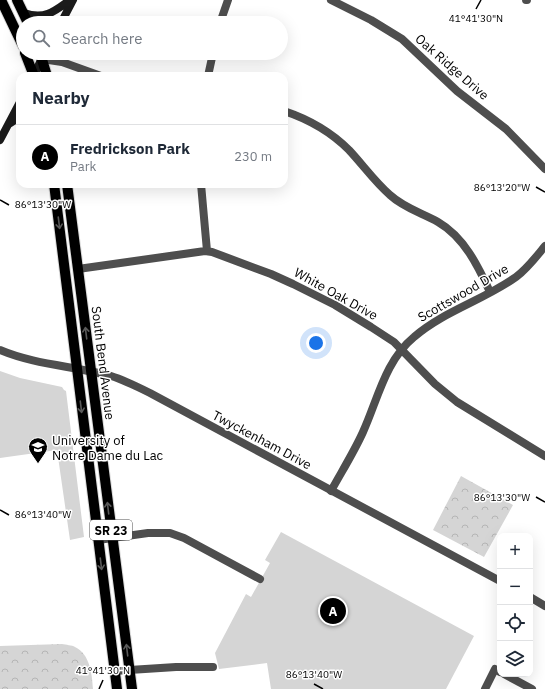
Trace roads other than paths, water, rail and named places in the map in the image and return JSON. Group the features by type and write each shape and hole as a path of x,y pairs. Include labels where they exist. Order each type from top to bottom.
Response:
{"main road":[{"path":"1,0 16,31"},
{"path":"17,0 25,16"},
{"path":"24,13 32,16 42,16 57,10 71,0"},
{"path":"63,16 71,0"},
{"path":"28,60 32,72"},
{"path":"36,72 40,60"},
{"path":"43,60 46,72"},
{"path":"0,140 16,110"},
{"path":"8,125 16,120"},
{"name":"South Bend Avenue","path":"54,188 117,689"},
{"name":"South Bend Avenue","path":"68,188 132,689"}],"street":[{"path":"222,16 228,0"},
{"name":"Oak Ridge Drive","path":"330,0 371,20 402,39 457,91 506,128 545,169"},
{"path":"56,60 90,72"},
{"path":"209,72 211,60"},
{"path":"288,113 314,124 327,132 349,151 373,179 391,196 401,204 439,223 450,232 468,251 490,292"},
{"path":"201,188 208,251"},
{"name":"Scottswood Drive","path":"331,491 360,440 385,376 402,350 414,337 438,319 517,276 529,265 545,246"},
{"name":"White Oak Drive","path":"78,269 197,251 208,251 271,274 314,294 394,342 434,384 457,402 545,456"},
{"name":"Twyckenham Drive","path":"0,350 26,358 124,380 497,579"},
{"path":"98,540 161,532 178,535 260,578"},
{"path":"533,600 545,606"},
{"path":"114,671 176,667 212,667"},
{"path":"485,689 497,672"},
{"path":"510,677 532,689"}],"place":[{"name":"University of Notre Dame du Lac","path":"38,464"},
{"name":"Fredrickson Park","path":"333,611"}]}
